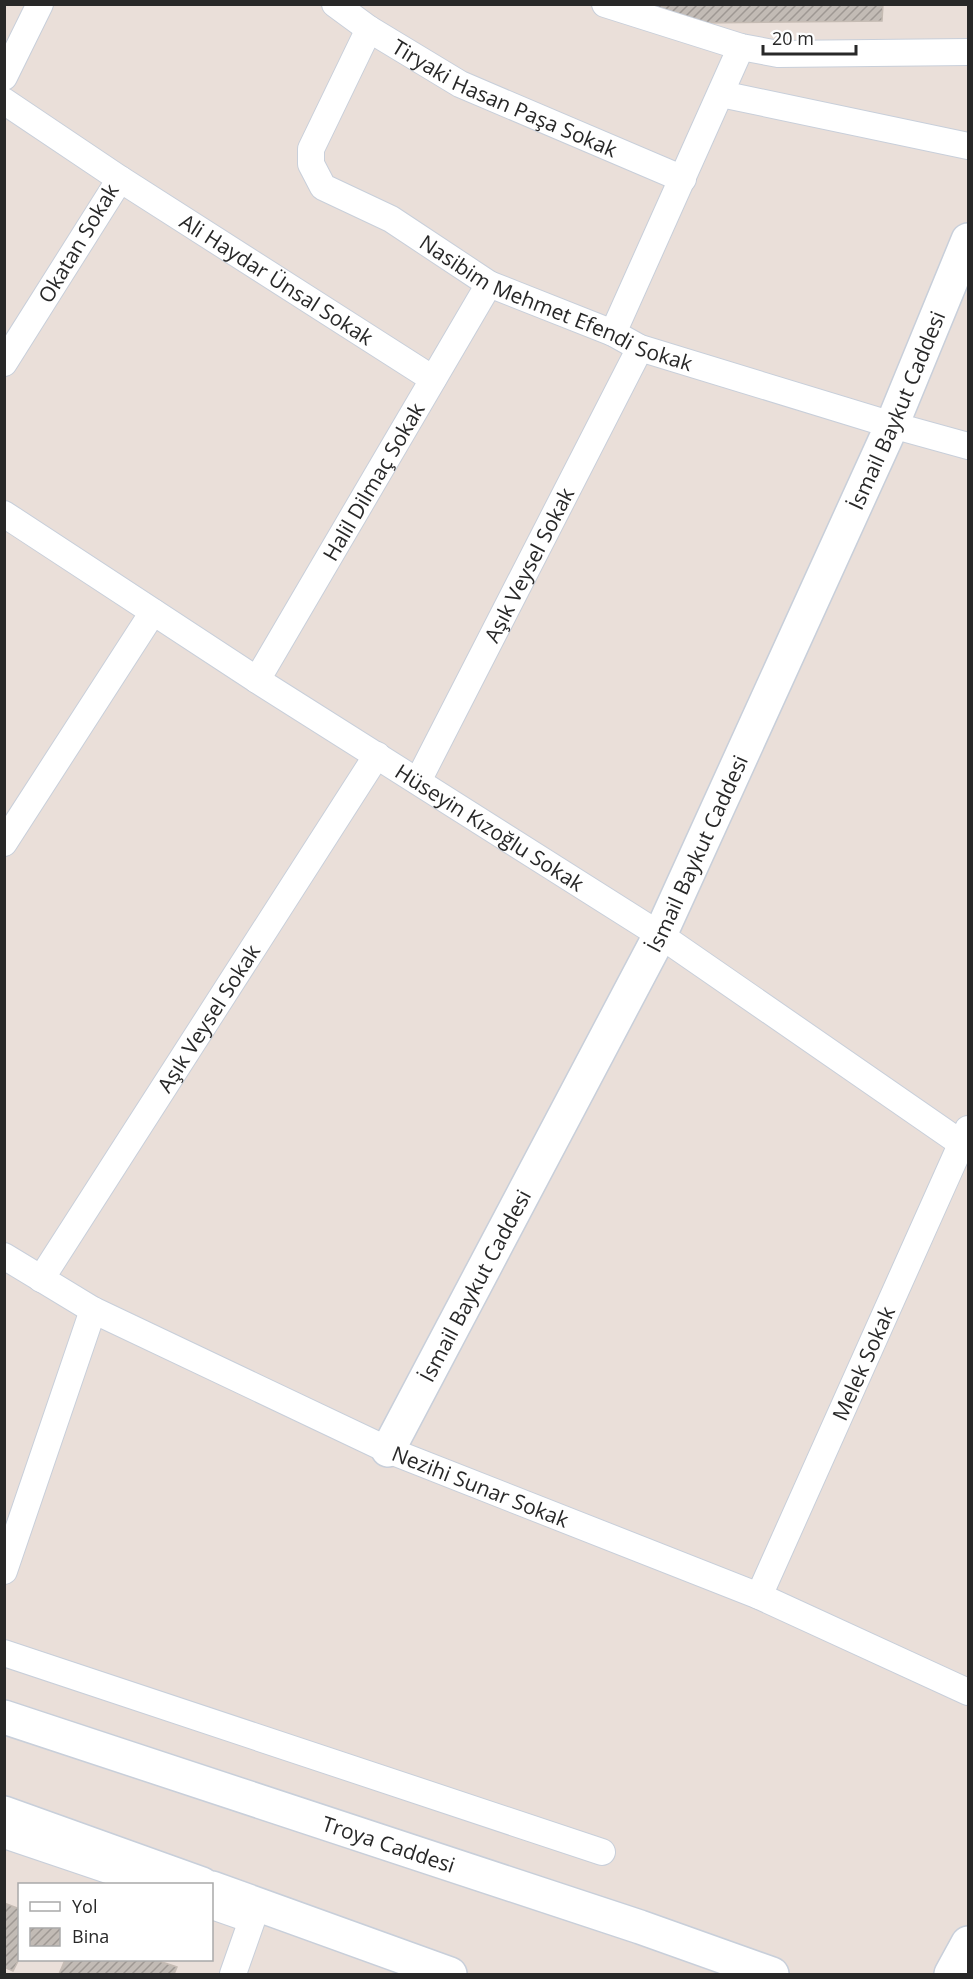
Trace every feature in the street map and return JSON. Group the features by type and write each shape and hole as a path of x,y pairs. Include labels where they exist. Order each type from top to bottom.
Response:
{"street":[{"path":"4,77 40,4"},
{"name":"Tiryaki Hasan Paşa Sokak","path":"335,4 369,29 460,84 683,179"},
{"path":"605,4 741,47 778,54 969,52"},
{"name":"Nasibim Mehmet Efendi Sokak","path":"369,29 318,130 311,149 311,164 323,187 390,219 489,284 613,333 640,348 892,425 969,446"},
{"path":"613,333 741,47"},
{"path":"721,94 969,146"},
{"name":"Okatan Sokak","path":"4,101 120,179 4,363"},
{"name":"Ali Haydar Ünsal Sokak","path":"120,179 434,379"},
{"name":"İsmail Baykut Caddesi","path":"388,1450 660,935 892,425 969,240"},
{"name":"Halil Dilmaç Sokak","path":"257,680 489,284"},
{"name":"Aşık Veysel Sokak","path":"418,781 640,348"},
{"name":"Hüseyin Kızoğlu Sokak","path":"4,514 257,680 660,935 966,1140"},
{"path":"4,843 153,612"},
{"name":"Aşık Veysel Sokak","path":"41,1279 377,755"},
{"name":"Melek Sokak","path":"759,1596 966,1140"},
{"name":"Nezihi Sunar Sokak","path":"4,1256 93,1310 388,1450 759,1596 969,1692"},
{"path":"4,1571 93,1310"},
{"path":"4,1653 602,1852"},
{"name":"Troya Caddesi","path":"4,1717 640,1927 772,1974"},
{"path":"4,1813 199,1883"},
{"path":"4,1835 146,1883"},
{"path":"213,1888 450,1974"},
{"path":"213,1906 252,1920 233,1974"},
{"path":"951,1974 969,1942"}],"building":[{"path":"649,4 883,4 882,21 696,23"},
{"path":"4,1903 18,1908 18,1961 13,1971 4,1967"},
{"path":"65,1961 159,1961 177,1967 174,1974 59,1974"}]}
